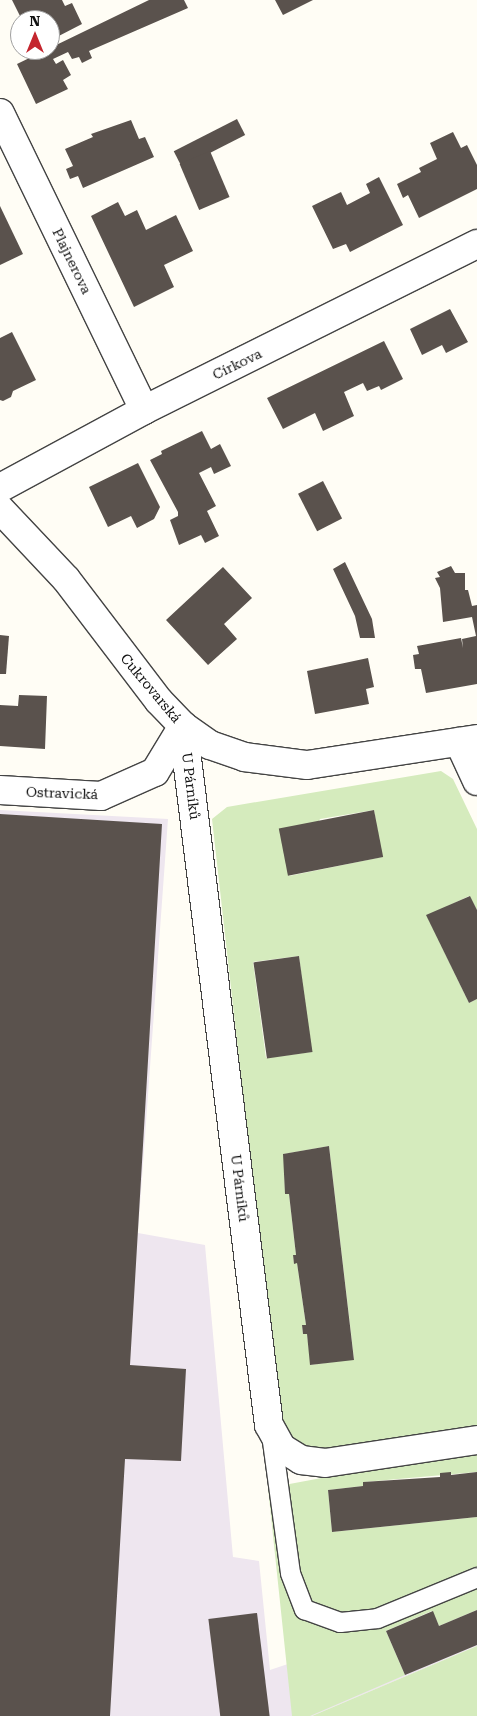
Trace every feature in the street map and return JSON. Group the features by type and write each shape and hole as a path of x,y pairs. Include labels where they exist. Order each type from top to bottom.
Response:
{"street":[{"name":"Plajnerova","path":"0,112 144,410"},
{"name":"Církova","path":"0,488 144,410 477,244"},
{"name":"Cukrovarská","path":"0,509 66,579 159,701 183,726 210,744 244,757 276,764 340,762 468,741"},
{"name":"Ostravická","path":"0,790 101,796 155,772 183,726"},
{"name":"U Párníků","path":"183,726 269,1425 282,1448 301,1460 325,1463 477,1440"},
{"path":"468,741 477,781"}],"lane":[{"path":"269,1425 290,1573 304,1609 340,1622 377,1618 477,1576"}],"shaded area":[{"path":"0,810 168,819 138,1233 205,1245 233,1557 259,1561 270,1670 386,1631 433,1611 465,1615 477,1610 477,1646 312,1716 0,1716"}],"green space":[{"path":"441,771 453,779 477,829 477,910 469,896 427,916 469,1003 477,999 477,1429 317,1459 281,1432 212,819 227,807","holes":["374,810 382,857 289,876 320,819","299,956 311,1052 266,1058 253,962","329,1146 354,1359 311,1365 307,1334 303,1334 302,1325 306,1325 297,1263 294,1263 293,1255 296,1255 289,1194 285,1194 284,1154"]},
{"path":"477,1449 477,1472 364,1482 363,1486 328,1490 332,1532 477,1517 477,1610 439,1626 432,1611 386,1631 405,1675 310,1716 292,1716 268,1488"},
{"path":"477,1646 477,1716 312,1716"}],"building":[{"path":"12,0 62,0 65,6 72,3 82,24 60,35 60,10 17,10"},
{"path":"149,0 184,0 188,8 89,51 92,58 82,63 79,57 72,59 68,52 60,56 60,43"},
{"path":"275,0 313,0 283,15"},
{"path":"25,60 54,60 56,64 63,60 71,75 63,80 68,89 36,104 17,64"},
{"path":"237,119 245,135 182,167 174,151"},
{"path":"131,120 139,139 145,137 154,157 83,188 78,176 70,179 66,169 73,166 65,149 93,137 91,134"},
{"path":"453,132 461,148 467,145 477,165 477,189 419,218 408,195 403,198 397,184 421,172 419,168 437,159 430,143"},
{"path":"210,151 230,197 199,210 180,164"},
{"path":"379,177 403,225 350,252 346,244 333,249 312,206 341,192 347,205 370,193 366,184"},
{"path":"118,202 125,216 137,210 146,230 176,215 193,251 164,265 174,287 134,307 91,216"},
{"path":"0,206 23,254 0,265"},
{"path":"450,309 468,342 446,353 442,345 422,355 410,329"},
{"path":"12,332 36,380 13,391 11,397 3,401 0,400 0,338"},
{"path":"384,341 403,379 381,390 379,386 367,391 363,383 344,392 354,416 323,431 315,413 283,429 267,398"},
{"path":"202,431 211,449 220,444 231,466 214,474 211,467 199,473 216,506 207,511 219,536 205,543 201,535 179,545 170,520 178,516 178,512 150,460 162,454 161,451"},
{"path":"138,463 160,507 154,519 137,528 131,516 108,527 89,487"},
{"path":"323,481 342,518 317,531 298,494"},
{"path":"345,562 372,619 375,638 360,638 355,616 333,569"},
{"path":"451,566 455,573 465,573 465,590 468,590 472,606 477,605 477,684 426,693 421,669 415,669 413,655 419,654 417,646 461,638 463,648 462,639 476,636 472,617 443,622 440,588 435,578 440,577 437,572"},
{"path":"223,567 252,598 224,624 237,639 208,665 166,620"},
{"path":"0,635 9,636 6,674 0,674"},
{"path":"368,658 374,687 366,689 369,704 315,714 307,671"},
{"path":"19,695 47,696 45,749 0,746 0,705 18,706"},
{"path":"374,810 383,857 288,876 279,829"},
{"path":"0,814 162,824 130,1365 186,1369 181,1461 125,1459 110,1716 0,1716"},
{"path":"470,896 477,910 477,999 469,1003 426,915"},
{"path":"299,956 312,1052 267,1058 253,962"},
{"path":"329,1146 354,1360 310,1365 307,1334 303,1334 302,1325 306,1325 297,1263 294,1264 293,1255 296,1255 289,1194 285,1194 283,1154"},
{"path":"451,1472 451,1475 477,1472 477,1517 332,1532 328,1490 363,1486 363,1482 440,1477 440,1473"},
{"path":"477,1610 477,1645 405,1675 386,1631 433,1611 439,1626"},
{"path":"257,1613 270,1716 220,1716 208,1619"}]}
